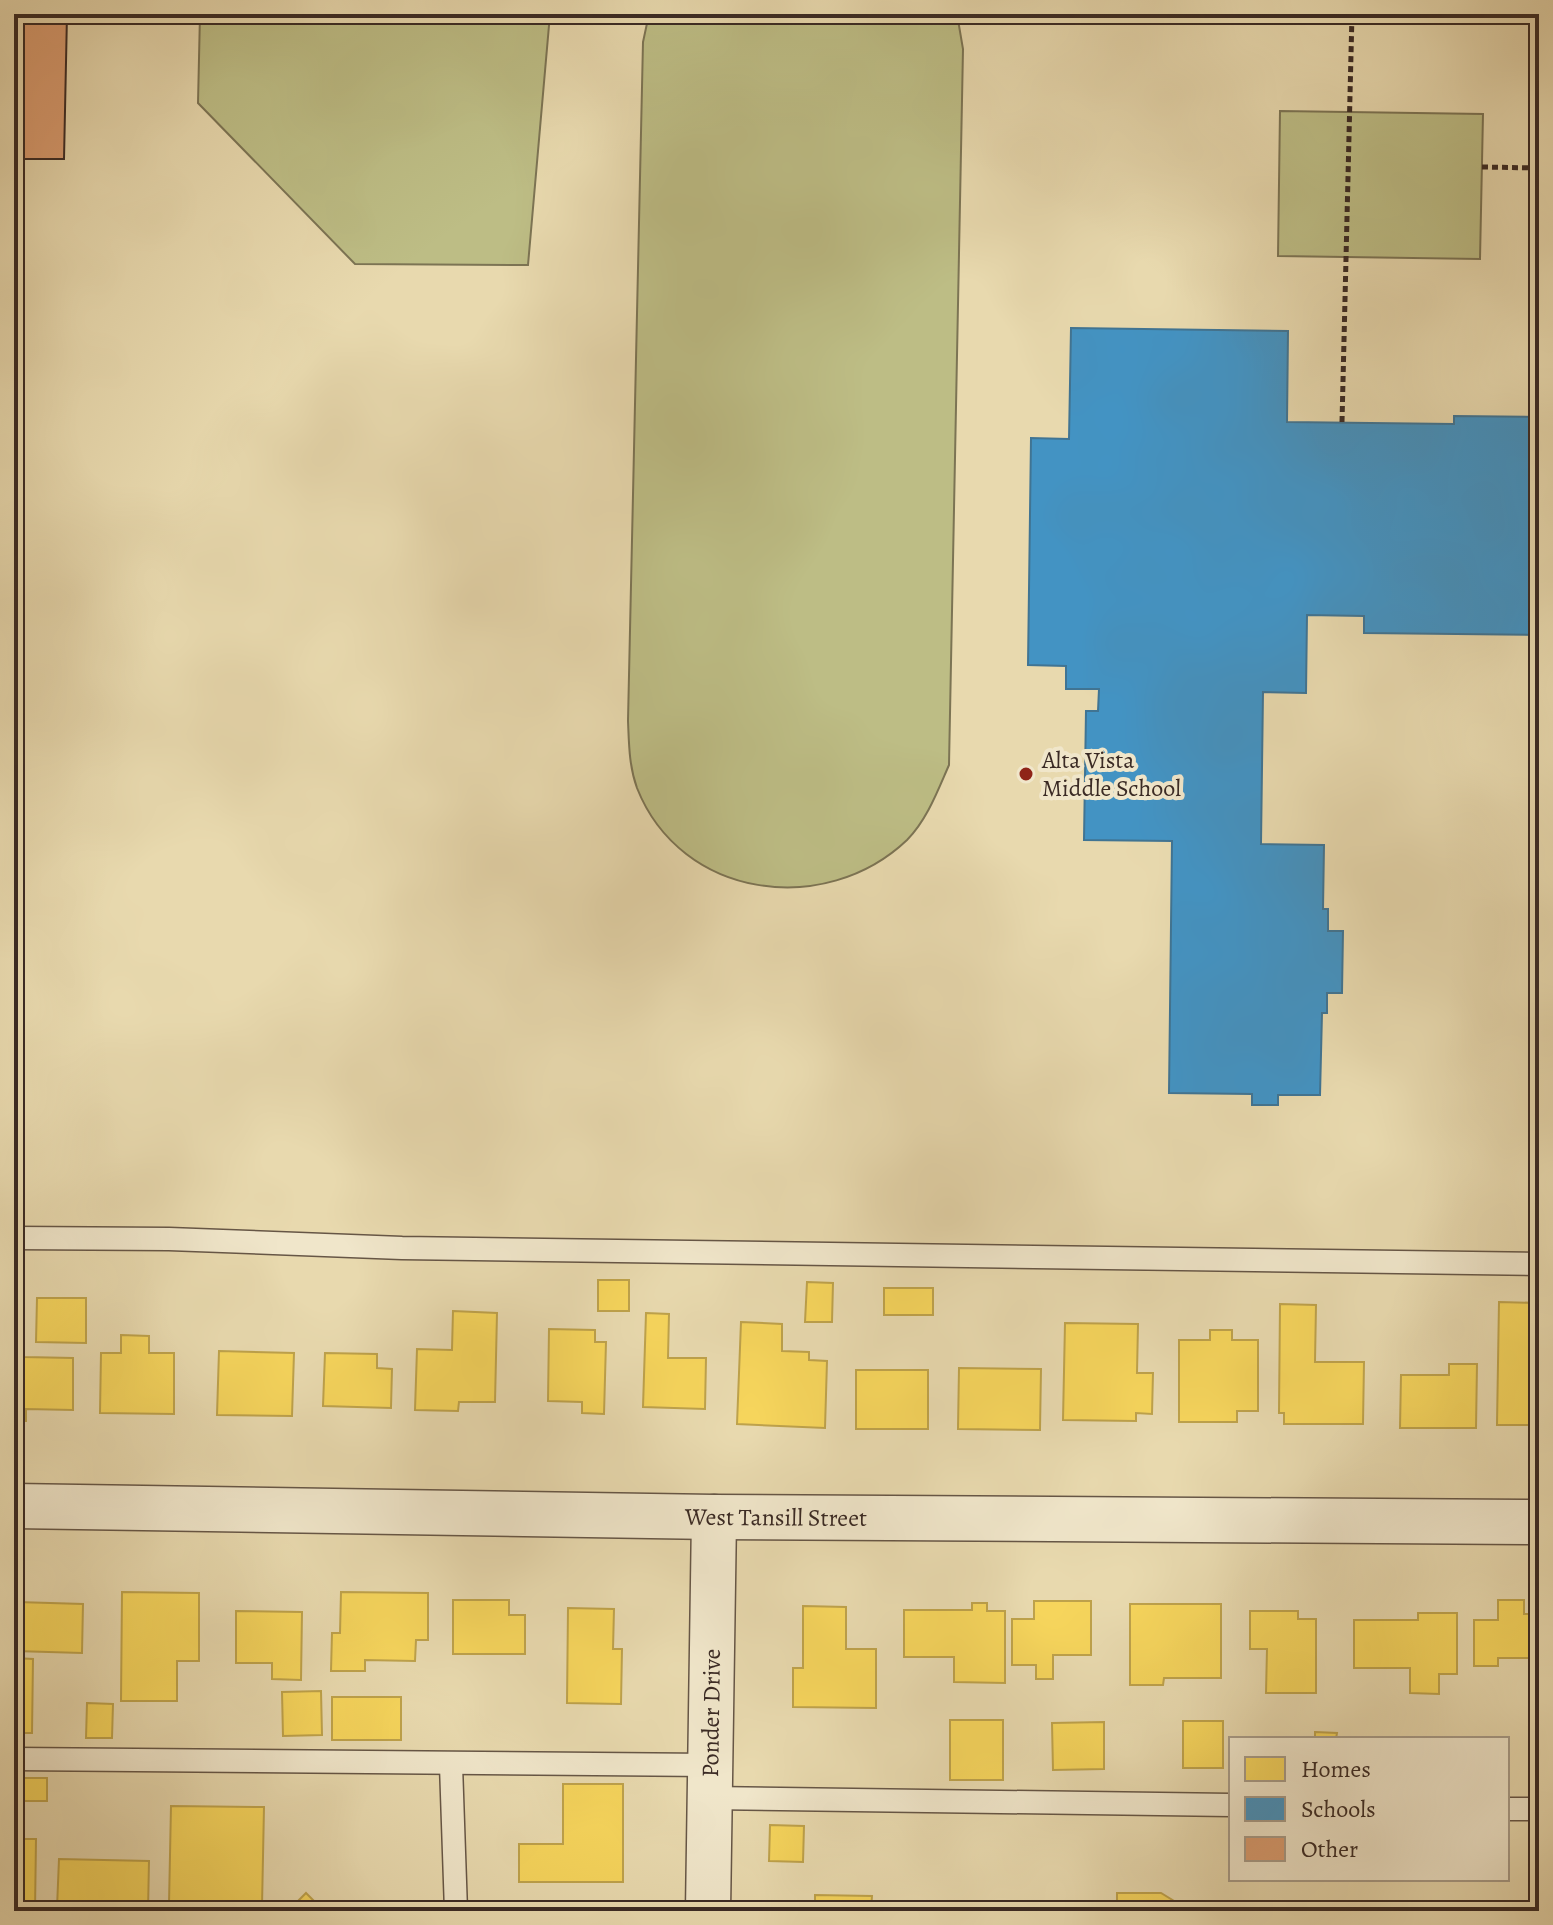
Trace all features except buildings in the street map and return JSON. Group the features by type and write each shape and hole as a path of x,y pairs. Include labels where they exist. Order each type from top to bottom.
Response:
{"street":[{"name":"West Tansill Street","path":"14,1506 714,1517 1539,1522"},
{"name":"Ponder Drive","path":"708,1911 714,1517"}],"lane":[{"path":"14,1238 402,1248 1539,1264"},
{"path":"14,1759 451,1765 710,1782 1229,1805"},
{"path":"451,1765 456,1911"},
{"path":"1509,1809 1539,1809"}],"path":[{"path":"1342,422 1352,14"},
{"path":"1482,167 1539,168"}],"green space":[{"path":"200,14 550,14 528,265 355,264 198,103"},
{"path":"649,14 957,14 963,49 949,765 926,814 907,840 874,865 836,880 797,887 758,885 720,874 686,854 658,825 637,788 632,771 628,721 643,42"},
{"path":"1280,111 1483,114 1480,259 1278,256"}],"place":[{"name":"Alta Vista Middle School","path":"1026,774"}]}
